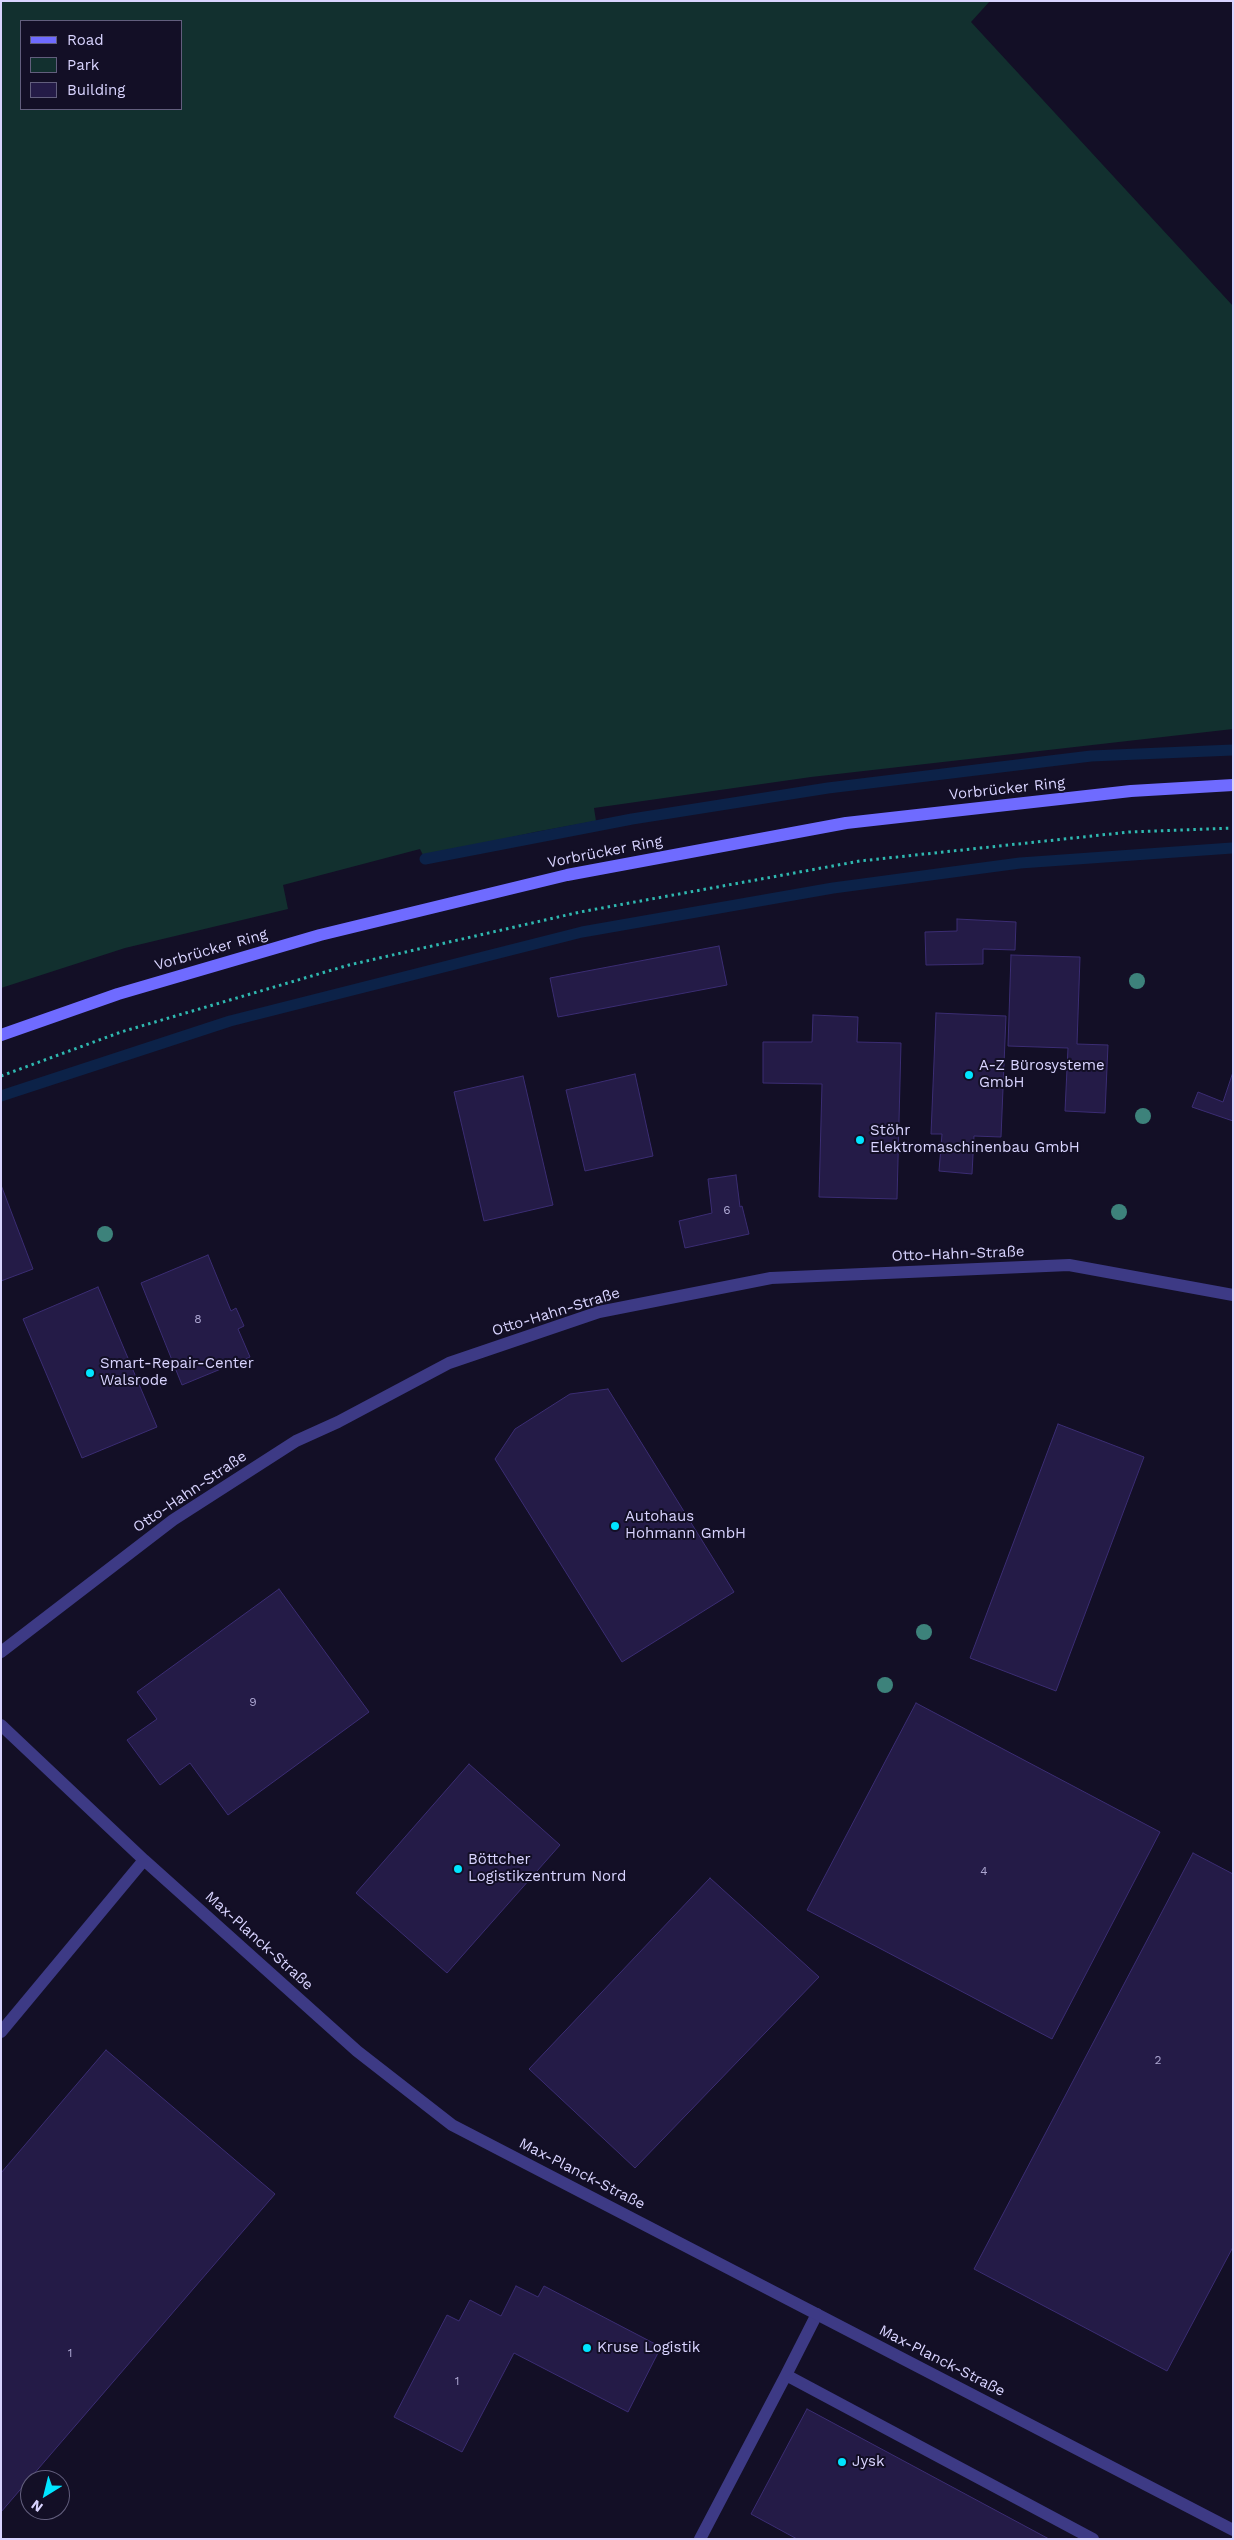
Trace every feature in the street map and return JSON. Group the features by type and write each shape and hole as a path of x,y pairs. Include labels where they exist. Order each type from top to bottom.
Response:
{"main road":[{"name":"Vorbrücker Ring","path":"1,1035 118,994 320,935 567,875 846,823 1131,791 1233,785"}],"street":[{"name":"Otto-Hahn-Straße","path":"1,1652 173,1520 296,1441 338,1422 449,1363 599,1312 771,1278 1069,1265 1233,1295"},
{"name":"Max-Planck-Straße","path":"1,1725 144,1860 357,2051 452,2125 1233,2530"},
{"path":"1,2032 144,1860"},
{"path":"700,2539 817,2314"},
{"path":"786,2375 1093,2539"}],"path":[{"path":"1,1076 121,1032 349,965 580,912 860,861 1129,832 1233,828"}],"green space":[{"path":"1,1 990,1 971,22 1233,306 1233,729 811,777 594,808 596,821 535,832 424,857 420,849 283,885 288,909 125,948 1,988"}],"building":[{"path":"957,919 1016,922 1015,950 983,949 983,964 926,965 925,932 957,931"},
{"path":"719,946 727,985 558,1017 550,978"},
{"path":"1011,955 1080,957 1077,1044 1108,1045 1105,1113 1065,1111 1068,1048 1008,1046"},
{"name":"A-Z Bürosysteme GmbH","path":"936,1013 1006,1016 1001,1137 974,1136 972,1174 939,1171 942,1134 931,1134"},
{"name":"Stöhr Elektromaschinenbau GmbH","path":"813,1015 858,1017 857,1042 901,1043 897,1199 819,1197 822,1084 763,1083 763,1042 812,1042"},
{"path":"1233,1072 1233,1121 1192,1107 1198,1092 1223,1102"},
{"path":"635,1074 653,1156 585,1171 566,1090"},
{"path":"523,1076 553,1205 484,1221 454,1092"},
{"path":"736,1175 740,1207 742,1206 749,1234 685,1248 679,1221 712,1213 708,1179"},
{"path":"1,1185 33,1269 1,1281"},
{"path":"208,1255 231,1311 236,1308 244,1326 238,1329 250,1357 182,1385 141,1283"},
{"name":"Smart-Repair-Center Walsrode","path":"98,1287 157,1427 82,1458 23,1319"},
{"name":"Autohaus Hohmann GmbH","path":"608,1389 734,1592 622,1662 495,1459 515,1429 570,1394"},
{"path":"1058,1424 1144,1457 1056,1691 970,1658"},
{"path":"279,1589 369,1712 228,1815 190,1763 160,1785 127,1740 157,1719 137,1692"},
{"path":"916,1703 1160,1832 1052,2039 807,1910"},
{"name":"Böttcher Logistikzentrum Nord","path":"469,1764 560,1845 447,1973 356,1893"},
{"path":"1193,1853 1233,1874 1233,2247 1167,2371 974,2269"},
{"path":"710,1878 819,1977 635,2168 529,2069"},
{"path":"106,2050 275,2194 37,2470 20,2470 20,2490 1,2512 1,2173"},
{"path":"516,2286 538,2297 544,2286 661,2347 628,2412 514,2353 462,2452 394,2417 447,2315 459,2321 470,2300 501,2316"},
{"name":"Jysk","path":"807,2409 1049,2539 797,2539 751,2514"}],"waterway":[{"path":"425,859 632,819 828,788 1091,756 1233,750"},
{"path":"1,1096 230,1021 582,932 833,888 1020,863 1232,848"}],"place":[{"name":"A-Z Bürosysteme GmbH","path":"969,1075"},
{"name":"Stöhr Elektromaschinenbau GmbH","path":"860,1140"},
{"name":"Smart-Repair-Center Walsrode","path":"90,1373"},
{"name":"Autohaus Hohmann GmbH","path":"615,1526"},
{"name":"Böttcher Logistikzentrum Nord","path":"458,1869"},
{"name":"Kruse Logistik","path":"587,2348"},
{"name":"Jysk","path":"842,2462"}]}
